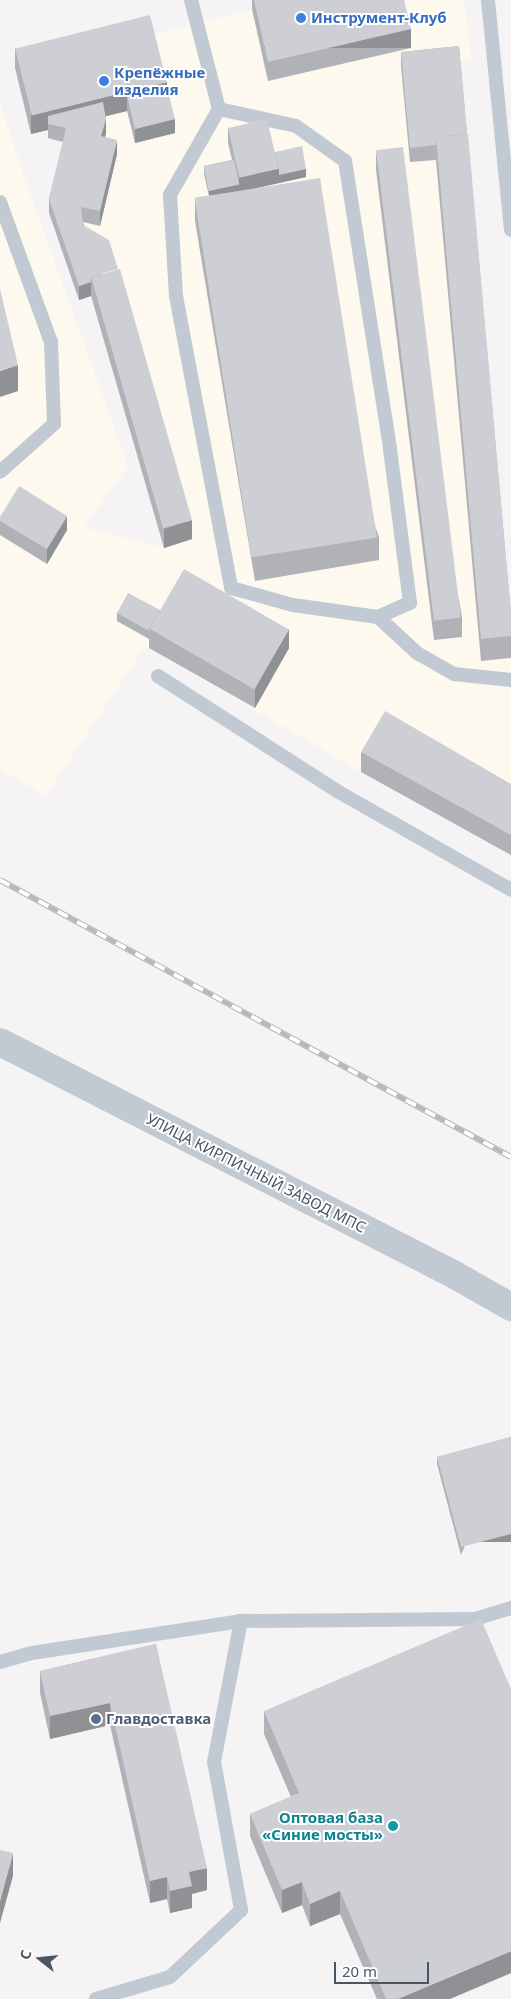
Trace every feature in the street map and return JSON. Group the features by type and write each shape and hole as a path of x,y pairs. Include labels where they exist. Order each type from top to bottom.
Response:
{"street":[{"name":"УЛИЦА КИРПИЧНЫЙ ЗАВОД МПС","path":"0,1042 444,1270 511,1307"}],"lane":[{"path":"191,0 219,109 170,194 176,296 231,588 293,605 378,617 410,603 390,448 345,161 296,126 219,109"},
{"path":"488,0 511,230"},
{"path":"0,202 51,342 54,424 0,472"},
{"path":"378,617 417,653 454,674 511,680"},
{"path":"158,676 337,791 511,890"},
{"path":"0,1662 32,1653 241,1621 475,1619 511,1608"},
{"path":"96,1999 170,1977 241,1910 214,1762 241,1621"}],"shaded area":[{"path":"290,0 464,0 472,59 401,67 410,162 436,160 511,658 511,855 361,772 149,648 144,647 46,796 0,769 0,103 21,168 128,466 84,527 164,548 91,297 79,300 49,213 66,143 48,138 47,131 31,134 15,68"}],"building":[{"path":"254,0 404,0 411,29 268,62"},
{"path":"150,15 167,82 32,116 15,49"},
{"path":"459,46 467,134 436,137 436,145 410,148 401,52"},
{"path":"167,87 175,119 135,129 127,97"},
{"path":"103,102 106,119 101,136 117,140 100,211 81,207 83,225 109,240 118,269 91,277 91,282 79,286 49,199 66,128 48,124 48,116"},
{"path":"267,119 278,169 239,178 228,128"},
{"path":"468,134 511,614 511,636 481,639 436,137"},
{"path":"302,146 306,169 279,175 275,152"},
{"path":"403,147 461,617 434,621 376,150"},
{"path":"234,160 239,184 209,191 204,166"},
{"path":"320,178 377,538 252,557 195,198"},
{"path":"120,269 192,520 163,528 91,277"},
{"path":"0,289 18,365 0,371"},
{"path":"19,486 67,516 47,549 0,521 0,517"},
{"path":"184,569 289,630 254,689 150,629"},
{"path":"128,593 160,610 149,631 117,613"},
{"path":"385,711 511,784 511,835 361,752"},
{"path":"511,1437 511,1534 461,1547 437,1457"},
{"name":"Оптовая база «Синие мосты»","path":"481,1619 511,1689 511,1951 398,1999 386,1999 340,1891 310,1904 302,1882 282,1890 250,1814 299,1793 264,1711"},
{"path":"156,1644 207,1868 189,1872 192,1886 170,1891 167,1877 150,1881 110,1703 50,1716 40,1671"},
{"path":"0,1850 13,1853 0,1901"}],"railway":[{"path":"0,880 511,1157"}],"place":[{"name":"Инструмент-Клуб","path":"301,18"},
{"name":"Крепёжные изделия","path":"104,81"},
{"name":"Главдоставка","path":"96,1719"},
{"name":"Оптовая база «Синие мосты»","path":"393,1826"}]}
